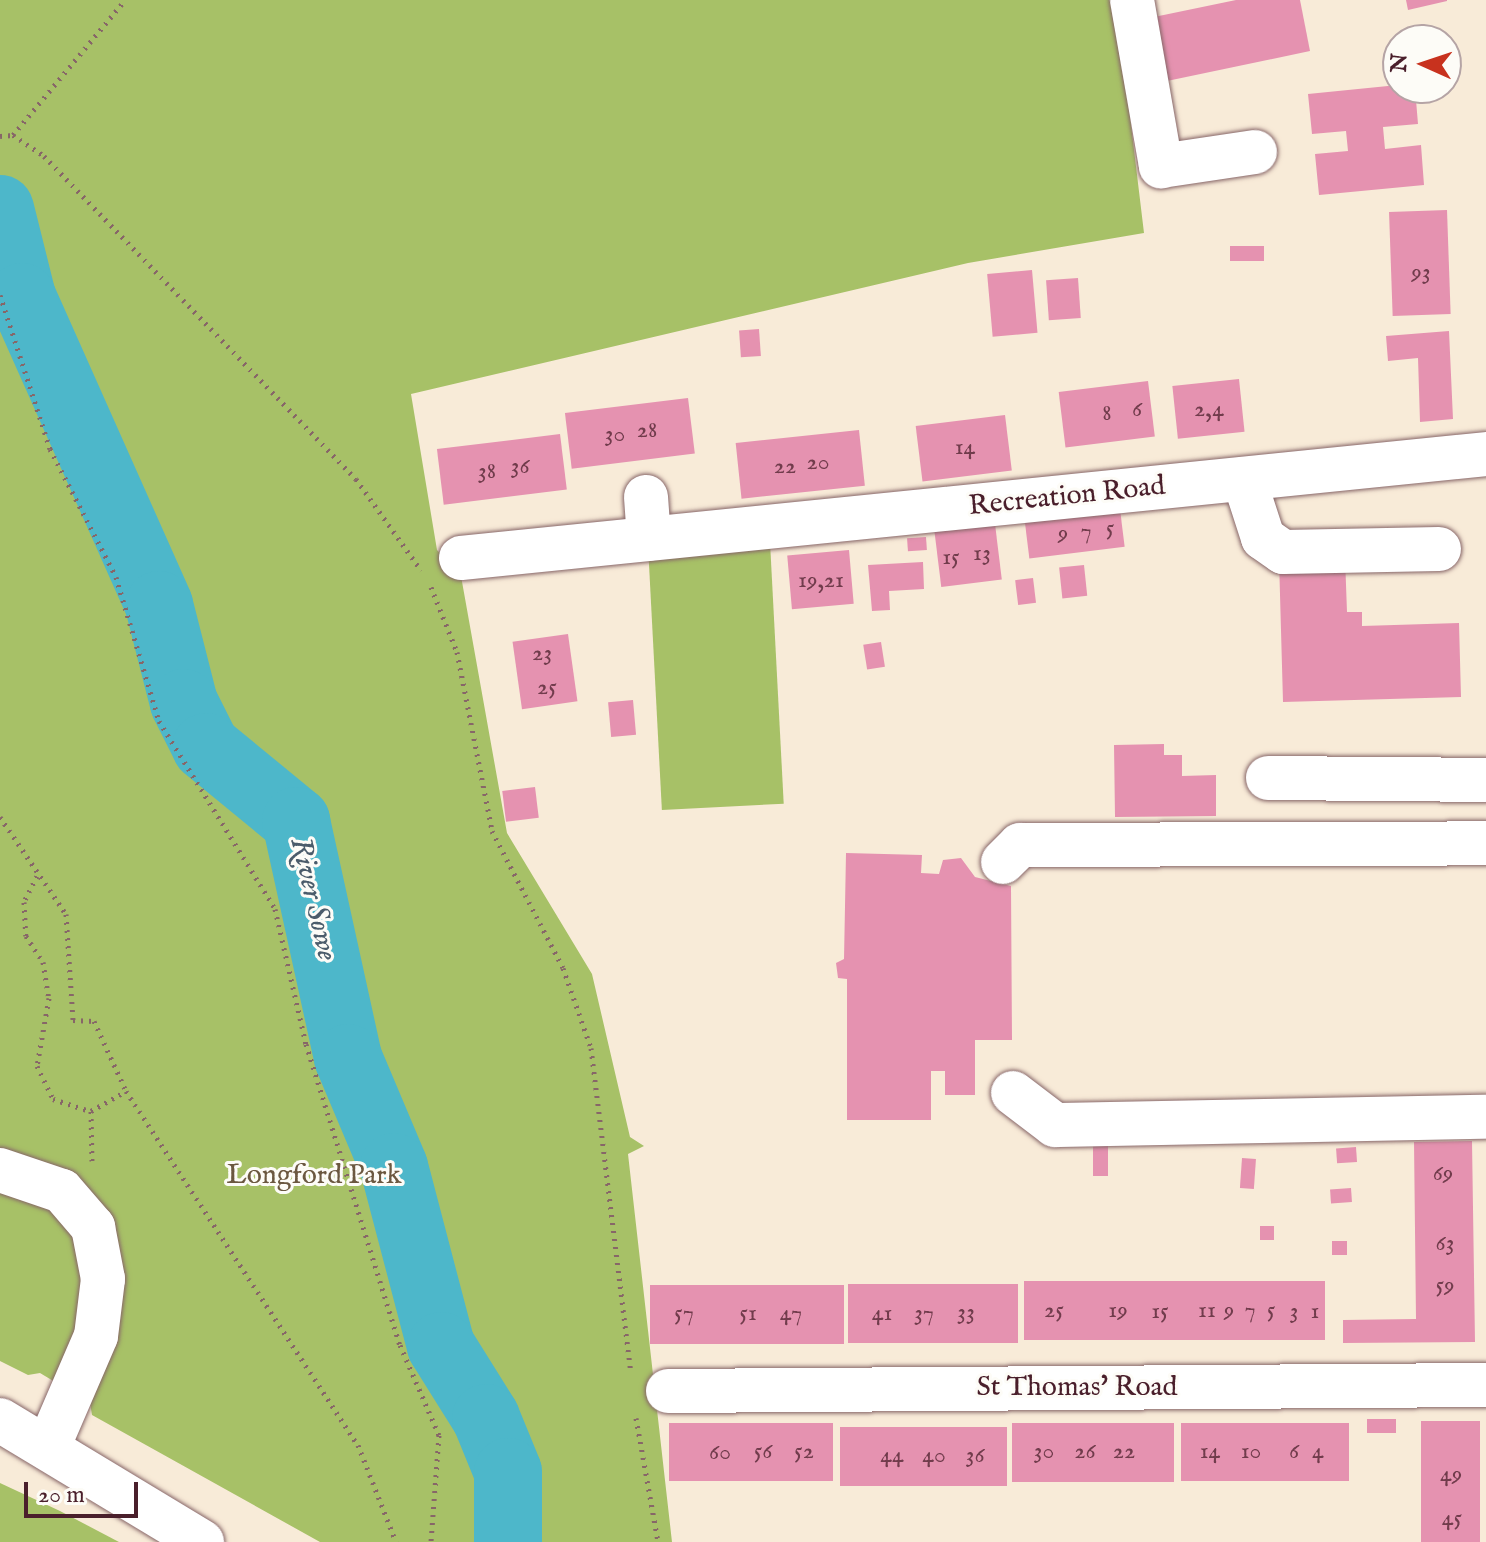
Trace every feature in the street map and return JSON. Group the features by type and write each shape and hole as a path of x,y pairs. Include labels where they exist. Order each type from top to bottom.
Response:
{"street":[{"path":"1132,0 1161,166 1255,152"},
{"name":"Recreation Road","path":"444,568 647,518 1244,479 1486,454"},
{"path":"1244,479 1263,538 1283,552 1439,549"},
{"path":"1268,778 1486,780"},
{"path":"1003,862 1020,845 1486,843"},
{"path":"1013,1093 1055,1125 1486,1117"},
{"path":"0,1170 62,1191 93,1227 103,1279 96,1336 49,1445"},
{"name":"St Thomas' Road","path":"645,1395 1486,1385"},
{"path":"0,1420 49,1445 202,1542"}],"path":[{"path":"13,135 125,0"},
{"path":"0,136 13,135 44,156 444,568 492,831 563,968 591,1048 645,1395 658,1542"},
{"path":"0,295 50,449 116,577 159,721 275,909 306,1044 390,1316 439,1435 431,1542"},
{"path":"0,817 66,914 73,1020 94,1021 126,1091 358,1445 396,1542"},
{"path":"91,1111 126,1091"}],"green space":[{"name":"Longford Park","path":"0,0 1116,0 1144,233 968,263 411,394 437,550 461,576 507,833 592,974 630,1137 644,1146 628,1154 672,1542 320,1542 92,1415 90,1403 40,1373 28,1375 0,1361"},
{"path":"770,542 784,804 662,810 648,548"},
{"path":"0,1483 60,1511 119,1542 0,1542"}],"building":[{"path":"1236,0 1300,0 1310,51 1167,81 1154,17"},
{"path":"1406,0 1447,0 1447,1 1408,10"},
{"path":"1382,87 1382,104 1416,104 1418,124 1383,127 1385,149 1421,145 1424,185 1319,195 1315,154 1348,151 1346,131 1312,134 1308,94"},
{"path":"1447,210 1451,314 1393,316 1389,212"},
{"path":"1230,246 1264,246 1264,261 1230,261"},
{"path":"1032,270 1037,333 993,337 987,274"},
{"path":"1078,278 1081,318 1049,320 1046,280"},
{"path":"759,329 761,356 741,357 739,330"},
{"path":"1449,331 1453,419 1420,422 1418,358 1388,361 1386,336"},
{"path":"1239,379 1245,432 1178,439 1172,386"},
{"path":"1148,381 1155,437 1065,448 1059,392"},
{"path":"688,398 695,454 572,469 565,413"},
{"path":"1005,415 1012,471 922,482 916,426"},
{"path":"859,430 865,486 742,499 736,443"},
{"path":"560,434 567,490 444,505 437,449"},
{"path":"1120,509 1125,547 1029,558 1025,521"},
{"path":"995,524 1002,580 941,587 934,531"},
{"path":"926,537 927,550 908,551 907,538"},
{"path":"849,550 854,604 792,609 787,555"},
{"path":"1345,557 1347,612 1362,612 1362,626 1459,623 1461,697 1283,702 1279,559"},
{"path":"923,562 924,589 889,591 890,610 872,611 868,565"},
{"path":"1084,565 1087,596 1062,598 1059,568"},
{"path":"1033,578 1036,603 1018,605 1015,580"},
{"path":"568,634 577,701 522,709 513,642"},
{"path":"881,642 885,667 867,670 863,645"},
{"path":"633,700 636,735 611,737 608,702"},
{"path":"1164,744 1164,755 1182,755 1182,776 1216,775 1216,816 1115,817 1114,745"},
{"path":"535,787 539,818 506,822 502,791"},
{"path":"846,853 922,855 921,873 939,874 943,860 961,858 975,877 1011,886 1012,1040 975,1040 975,1095 945,1095 945,1071 931,1071 931,1120 847,1120 847,979 838,978 836,963 844,959"},
{"path":"1472,1141 1475,1342 1343,1343 1343,1320 1416,1319 1414,1142"},
{"path":"1093,1146 1108,1146 1108,1176 1093,1176"},
{"path":"1356,1147 1357,1162 1337,1163 1336,1148"},
{"path":"1242,1158 1256,1159 1254,1189 1240,1188"},
{"path":"1351,1188 1352,1202 1331,1203 1330,1189"},
{"path":"1260,1226 1274,1226 1274,1240 1260,1240"},
{"path":"1332,1241 1347,1241 1347,1255 1332,1255"},
{"path":"1024,1281 1325,1281 1325,1340 1024,1340"},
{"path":"848,1284 1018,1284 1018,1343 848,1343"},
{"path":"650,1285 844,1285 844,1344 650,1344"},
{"path":"1367,1419 1396,1419 1396,1433 1367,1433"},
{"path":"1421,1421 1480,1421 1480,1542 1421,1542"},
{"path":"669,1423 833,1423 833,1481 669,1481"},
{"path":"1012,1423 1174,1423 1174,1482 1012,1482"},
{"path":"1181,1423 1349,1423 1349,1481 1181,1481"},
{"path":"840,1427 1007,1427 1007,1486 840,1486"}],"waterway":[{"name":"River Sowe","path":"0,209 22,297 159,605 184,703 206,747 296,821 348,1058 394,1167 441,1346 486,1418 508,1472 508,1542"}]}
